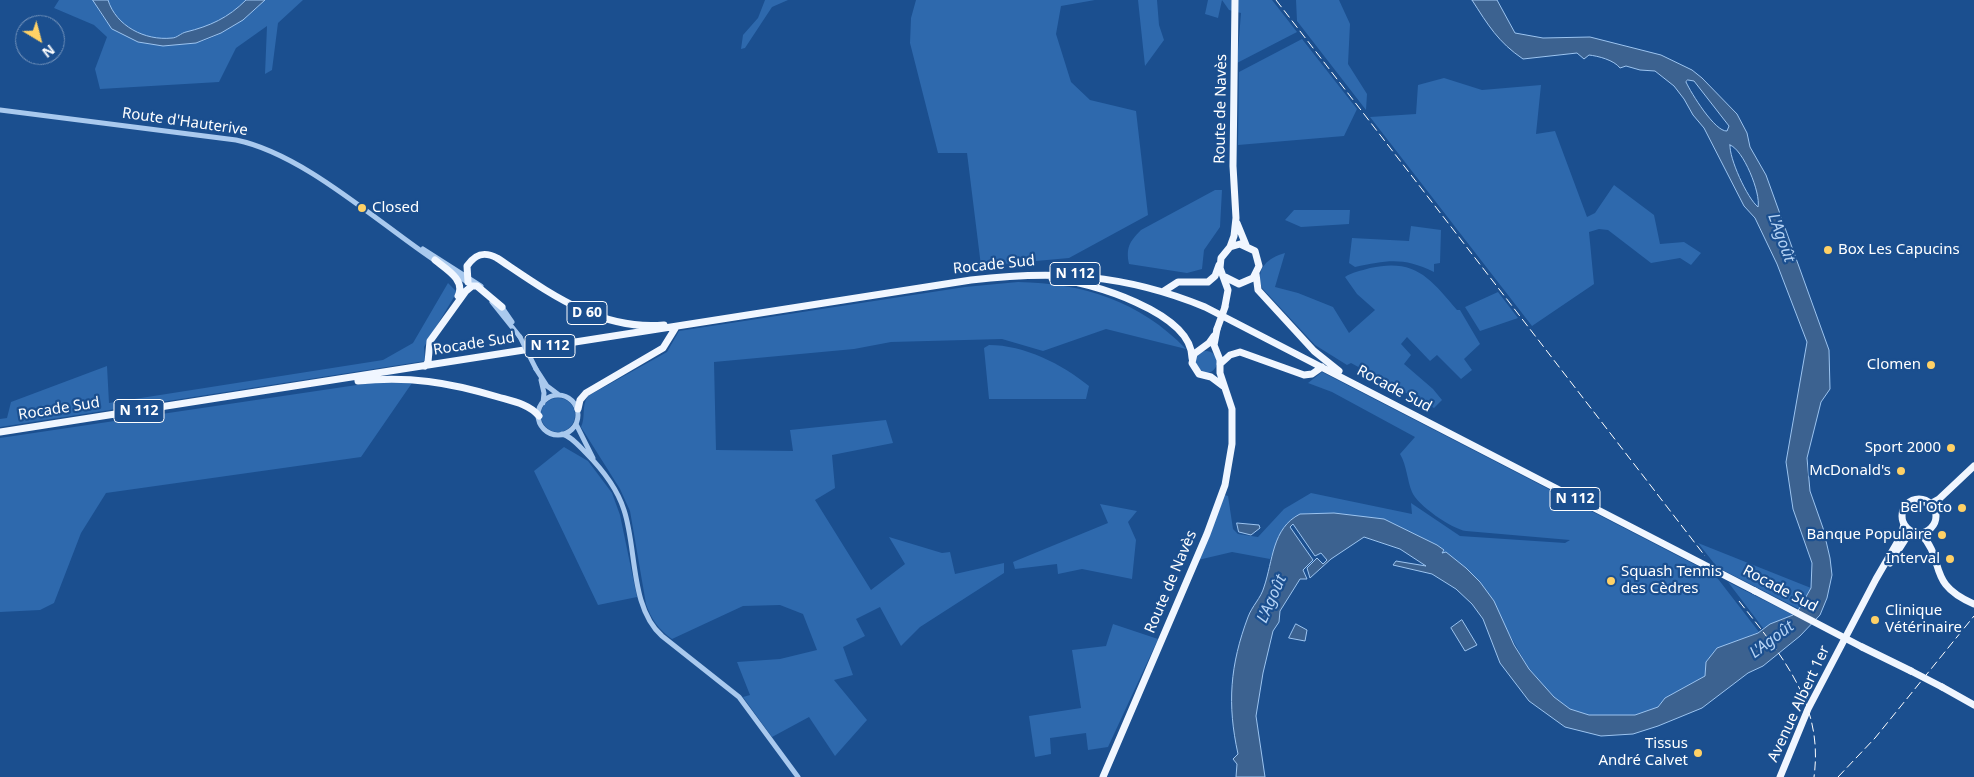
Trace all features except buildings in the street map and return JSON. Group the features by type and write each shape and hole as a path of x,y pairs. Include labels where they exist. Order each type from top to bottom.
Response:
{"main road":[{"name":"Route de Navès","path":"1225,307 1228,290 1220,263 1223,254 1230,247 1234,236 1236,218 1233,166 1235,0"},
{"name":"Route de Navès","path":"1102,777 1221,499 1228,470 1232,435 1232,405 1214,342 1232,290 1239,284 1249,281 1256,274 1259,266 1258,256 1246,245 1236,218"},
{"path":"1230,247 1246,245"},
{"name":"D 60","path":"457,270 467,266 480,254 491,255 559,299 592,315 619,322 658,325 737,317"},
{"path":"435,260 460,284 460,293 453,306"},
{"path":"1164,292 1178,282 1208,282 1215,276 1220,263"},
{"path":"425,366 428,362 428,344 469,281 467,266"},
{"name":"Rocade Sud","path":"0,432 984,279 1039,274 1078,275 1125,281 1164,292 1211,310 1942,687 1974,707"},
{"path":"1256,274 1258,290 1314,351 1332,367 1388,401"},
{"path":"1225,278 1239,284"},
{"path":"984,279 1064,279 1122,296 1148,308 1178,332 1189,344 1195,371 1218,380 1227,390"},
{"path":"469,281 481,288 502,307"},
{"path":"578,410 580,400 586,393 665,347 676,327"},
{"name":"Route de Navès","path":"1192,358 1196,351 1204,348 1211,341 1217,330"},
{"path":"1204,348 1216,352"},
{"path":"1208,376 1215,372 1230,354 1240,352 1304,375 1312,374 1322,367"},
{"path":"297,386 388,378 440,381 525,406 539,416"},
{"path":"1930,504 1940,499 1974,466"},
{"path":"1972,603 1948,590 1940,577 1932,552 1931,529 1935,522 1936,512 1974,472"},
{"path":"1867,596 1901,536 1904,524 1903,512 1909,503 1920,500 1930,504 1936,512"},
{"path":"1904,524 1916,533 1932,552"},
{"path":"1867,596 1906,538 1931,529"},
{"name":"Avenue Albert 1er","path":"1780,777 1808,709 1867,596"}],"street":[{"name":"Route d'Hauterive","path":"0,110 258,145 296,164 435,260 487,290 502,307 520,337 540,377 550,390 573,401 578,410"},
{"name":"Route d'Hauterive","path":"401,236 457,270 496,306 520,337"},
{"name":"Route d'Hauterive","path":"539,416 544,393 540,377"},
{"path":"542,403 559,395"},
{"path":"578,410 576,424 596,462 616,491 625,512 640,595 647,617 658,633 739,697 798,777"},
{"path":"539,416 545,430 553,434 568,432 576,424"},
{"path":"562,434 572,440 596,462"}],"shaded area":[{"path":"59,0 93,0 105,20 116,30 130,35 183,44 206,40 227,30 265,0 303,0 278,23 272,70 265,74 267,26 236,48 219,82 100,89 95,69 107,37 94,25 54,8"},
{"path":"108,0 246,0 232,12 211,24 174,38 162,38 152,37 133,30 118,17"},
{"path":"765,0 788,0 772,7 745,48 741,49 743,35 758,18"},
{"path":"916,0 1095,0 1061,6 1056,34 1071,82 1090,100 1136,111 1148,215 1069,258 981,266 967,153 938,153 910,43 911,18"},
{"path":"1138,0 1157,0 1159,25 1164,40 1145,66"},
{"path":"1208,0 1222,0 1218,18 1205,14"},
{"path":"1222,0 1272,0 1297,32 1237,63 1241,13 1229,10"},
{"path":"1296,0 1339,0 1350,24 1348,64 1367,94 1366,110 1297,21"},
{"path":"1302,39 1357,109 1344,136 1238,145 1239,72"},
{"path":"1444,78 1482,90 1541,85 1536,134 1555,131 1587,217 1595,213 1614,185 1654,215 1660,244 1684,242 1701,253 1691,265 1680,258 1651,263 1608,230 1599,229 1589,232 1594,284 1532,326 1370,117 1416,114 1418,85"},
{"path":"1215,190 1222,190 1220,227 1204,250 1202,269 1187,273 1129,264 1129,246 1141,230"},
{"path":"1294,210 1350,210 1349,224 1301,227 1285,220"},
{"path":"1411,226 1441,230 1440,263 1434,264 1434,272 1414,264 1395,261 1355,267 1349,263 1352,238 1409,241"},
{"path":"1285,253 1275,287 1298,293 1333,307 1349,333 1375,310 1357,294 1345,277 1370,268 1386,266 1410,268 1420,273 1457,310 1460,310 1480,344 1464,359 1472,370 1461,379 1437,355 1430,361 1407,337 1401,344 1411,355 1404,364 1433,389 1442,400 1434,408 1351,363 1347,365 1315,345 1262,288 1260,275 1264,265 1273,258"},
{"path":"1018,282 1065,286 1109,298 1149,318 1186,349 1106,329 1043,351 1002,339 891,342 854,349 714,362 716,450 793,451 790,430 886,420 893,443 832,455 835,488 815,500 871,590 905,564 889,537 942,553 950,552 955,574 1004,563 1004,573 920,627 901,646 880,607 856,619 865,636 843,647 853,675 834,680 867,720 835,756 809,717 772,737 743,697 750,695 737,662 780,659 817,650 803,614 780,605 743,606 672,639 659,628 650,615 646,604 630,511 620,489 581,427 588,396 667,352 679,331 965,287"},
{"path":"448,283 457,292 424,347 425,361 0,427 0,419 7,418 11,402 107,366 109,403 383,360 413,343"},
{"path":"1498,292 1518,318 1480,331 1465,307"},
{"path":"989,345 1016,348 1055,363 1089,386 1086,399 989,399 984,348"},
{"path":"1206,351 1214,354 1217,362 1214,370 1206,373 1198,370 1195,362 1198,354"},
{"path":"1322,372 1715,575 1759,632 1715,650 1706,662 1705,676 1665,698 1658,707 1635,715 1589,715 1570,709 1554,697 1529,669 1480,582 1466,568 1446,552 1444,554 1437,545 1384,519 1309,513 1295,516 1282,530 1270,559 1232,552 1198,560 1225,495 1228,496 1233,529 1238,534 1258,537 1284,509 1311,493 1412,514 1411,503 1460,536 1565,543 1570,540 1466,531 1452,526 1436,516 1412,492 1400,454 1415,437 1332,392 1308,383"},
{"path":"377,382 412,383 361,457 106,493 81,533 54,603 40,610 0,612 0,438"},
{"path":"558,398 565,399 570,403 574,408 574,422 570,427 565,431 558,432 551,431 546,427 542,422 541,415 542,408 546,403 551,399"},
{"path":"564,447 588,461 612,493 620,515 637,597 598,605 534,471"},
{"path":"1100,504 1137,511 1128,522 1136,540 1132,579 1082,569 1058,574 1057,564 1015,569 1013,562 1108,523"},
{"path":"1698,543 1811,588 1799,609 1717,567"},
{"path":"1728,582 1793,615 1763,628"},
{"path":"1113,624 1158,639 1108,747 1088,750 1086,733 1050,738 1051,754 1035,757 1029,716 1081,708 1072,650 1106,646"}],"water":[{"path":"93,0 108,0 118,17 133,30 152,37 174,38 211,24 232,12 246,0 265,0 243,20 221,33 196,43 163,46 138,42 112,29"},
{"name":"L'Agoût","path":"1472,0 1497,0 1515,33 1543,38 1590,37 1661,55 1692,70 1737,114 1747,133 1750,147 1766,175 1829,350 1830,389 1821,402 1807,458 1810,491 1823,528 1830,558 1832,575 1827,598 1820,615 1800,636 1763,666 1748,673 1702,708 1633,734 1601,736 1565,727 1529,701 1500,663 1483,619 1472,604 1456,589 1432,574 1393,565 1396,561 1426,566 1400,549 1364,537 1331,559 1310,578 1307,568 1317,558 1323,564 1327,560 1321,553 1315,556 1293,524 1290,527 1313,560 1303,570 1307,579 1300,579 1280,611 1279,622 1273,631 1263,673 1256,716 1265,777 1236,777 1237,764 1233,759 1238,754 1232,718 1232,685 1237,652 1248,617 1263,591 1279,536 1291,520 1300,514 1334,513 1384,519 1437,545 1444,550 1442,553 1446,552 1480,582 1494,601 1514,645 1529,669 1554,697 1570,709 1589,715 1635,715 1658,707 1665,698 1705,676 1706,662 1717,648 1758,633 1770,624 1793,615 1799,609 1811,588 1812,563 1793,509 1786,462 1807,342 1777,264 1755,218 1744,206 1704,128 1674,86 1655,71 1640,70 1626,66 1620,68 1606,59 1589,55 1584,59 1577,53 1523,59 1500,39","holes":["1688,80 1694,81 1729,126 1727,131 1722,130 1710,119 1686,82","1730,145 1740,154 1750,172 1757,192 1758,207 1740,178 1732,159"]},
{"path":"1237,523 1259,525 1260,528 1251,535 1239,532"},
{"path":"1462,620 1477,645 1465,651 1451,628"},
{"path":"1296,624 1307,630 1305,641 1289,638"}],"railway":[{"path":"1276,0 1705,556"},
{"path":"1739,601 1784,661 1806,703 1812,726 1815,750 1814,777"},
{"path":"1838,777 1875,738 1974,616"}],"place":[{"name":"Closed","path":"362,208"},
{"name":"Box Les Capucins","path":"1828,250"},
{"name":"Clomen","path":"1931,365"},
{"name":"Sport 2000","path":"1951,448"},
{"name":"McDonald's","path":"1901,471"},
{"name":"Bel'Oto","path":"1962,508"},
{"name":"Banque Populaire","path":"1942,535"},
{"name":"Interval","path":"1950,559"},
{"name":"Squash Tennis des Cèdres","path":"1611,581"},
{"name":"Clinique Vétérinaire","path":"1875,620"},
{"name":"Tissus André Calvet","path":"1698,753"}]}
